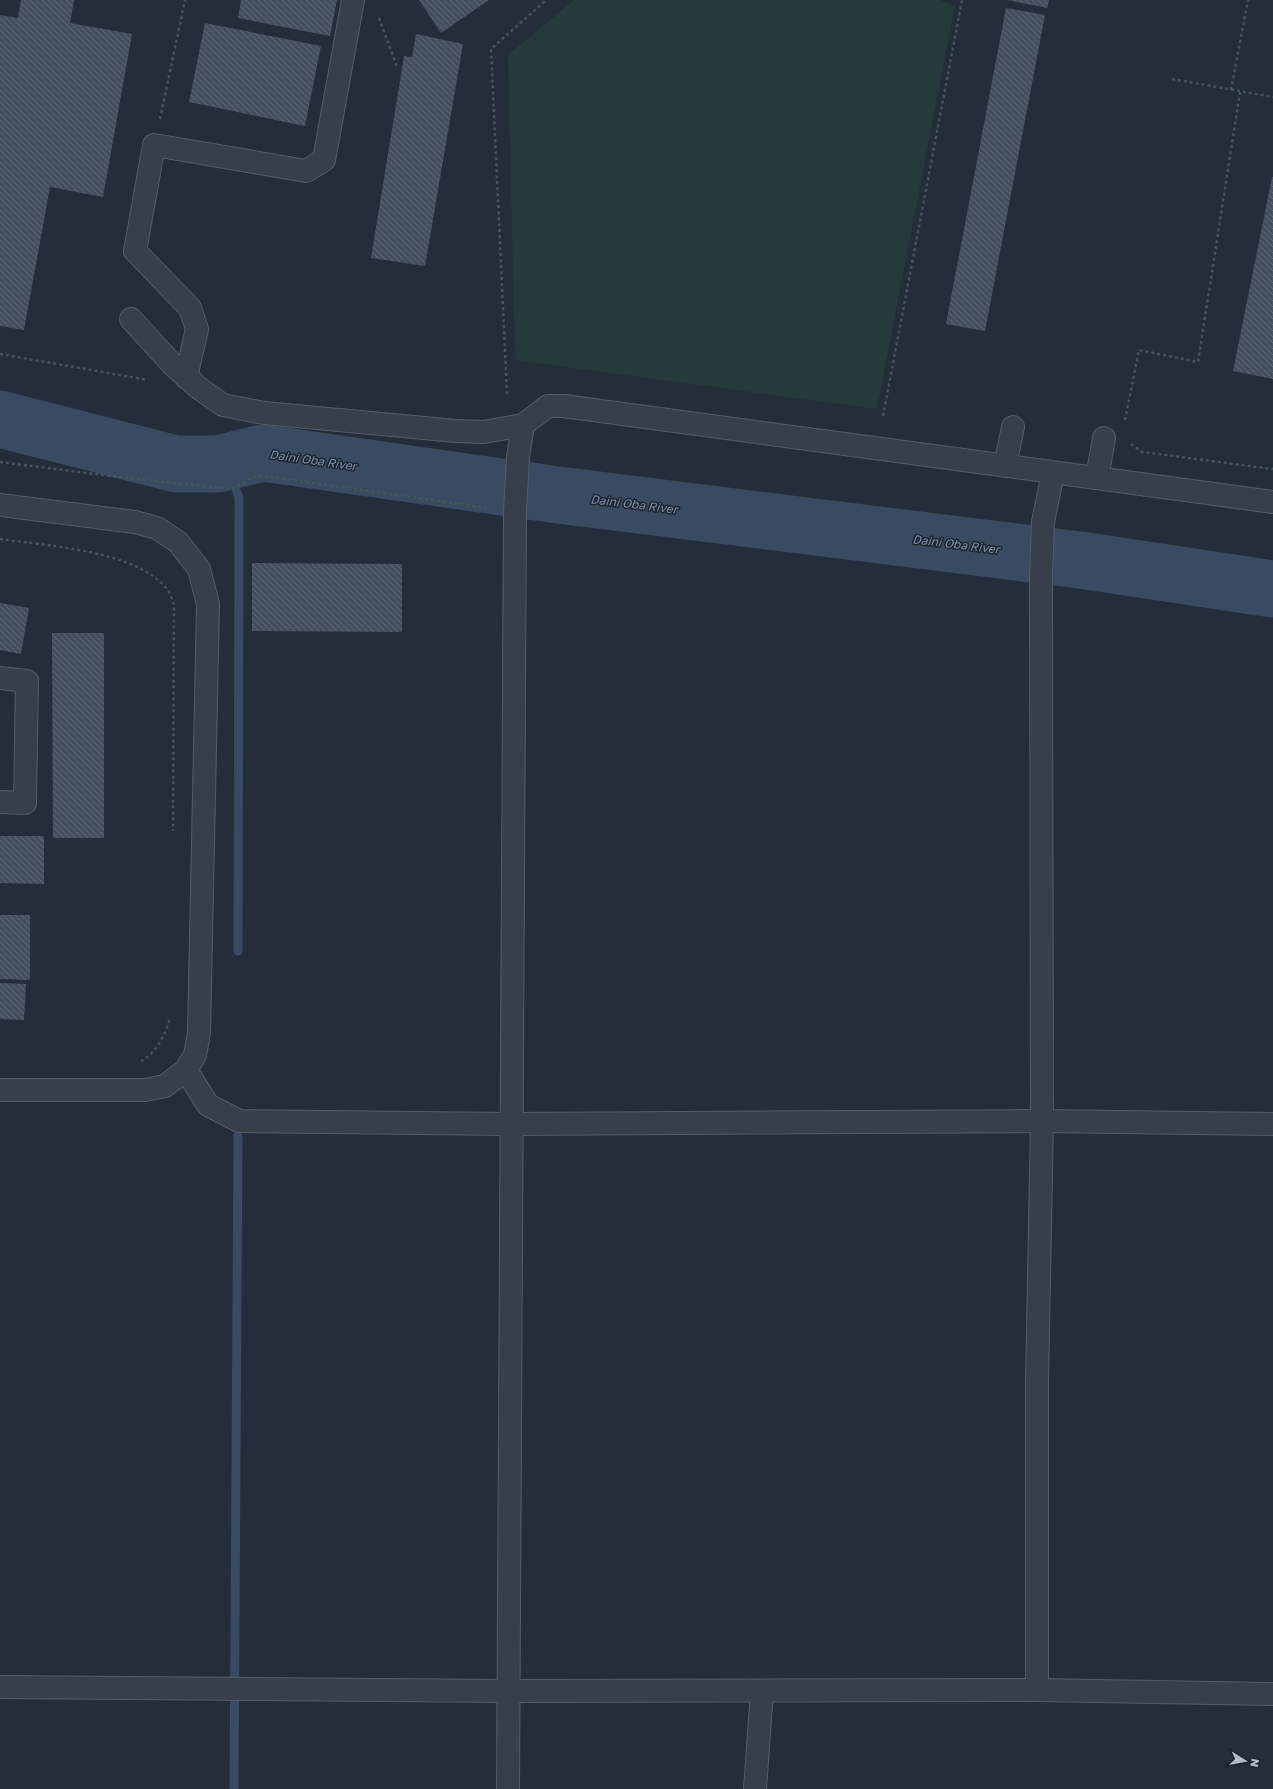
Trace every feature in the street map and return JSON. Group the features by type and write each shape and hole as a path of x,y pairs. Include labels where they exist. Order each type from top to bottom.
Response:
{"street":[{"path":"186,377 197,329 190,308 136,251 154,145 306,171 324,160 353,0"},
{"path":"131,319 172,364 186,377 223,405 264,413 456,431 484,432 523,425 548,406 564,406 1273,502"},
{"path":"508,1789 515,512 518,457 523,425"},
{"path":"1005,466 1013,427"},
{"path":"1097,478 1104,438"},
{"path":"1037,1690 1037,1382 1042,1121 1041,577 1043,522 1053,473"},
{"path":"0,505 135,522 157,528 178,542 200,569 208,604 199,1033 195,1055 186,1070 165,1086 145,1090 0,1090"},
{"path":"0,678 27,680 25,803 0,802"},
{"path":"186,1070 208,1105 239,1121 511,1124 1042,1121 1273,1124"},
{"path":"0,1688 509,1692 1037,1690 1273,1694"},
{"path":"755,1789 762,1691"}],"path":[{"path":"154,145 185,0"},
{"path":"506,394 491,49 546,0"},
{"path":"883,416 962,0"},
{"path":"1231,90 1248,0"},
{"path":"378,15 397,67"},
{"path":"1172,79 1273,97"},
{"path":"1124,422 1139,350 1198,362 1240,92"},
{"path":"0,354 154,381"},
{"path":"1130,442 1132,446 1142,452 1273,469"},
{"path":"0,462 134,479 233,489 257,475 515,512"},
{"path":"0,539 102,554 135,566 152,575 167,588 174,604 173,833"},
{"path":"138,1062 144,1059 156,1048 167,1029 171,1014"}],"green space":[{"path":"574,0 940,0 955,6 877,409 515,360 508,55"}],"building":[{"path":"21,0 74,0 70,23 132,34 103,197 50,187 24,330 0,326 0,15 18,18"},
{"path":"241,0 337,0 330,36 238,18"},
{"path":"419,0 489,0 441,33"},
{"path":"1007,0 1049,0 1047,8"},
{"path":"1006,8 1045,15 985,331 946,324"},
{"path":"205,23 321,46 305,126 189,102"},
{"path":"416,34 463,44 425,266 371,258 404,56 412,57"},
{"path":"1273,177 1273,379 1233,371"},
{"path":"252,563 402,564 402,632 252,631"},
{"path":"0,603 29,608 21,654 0,650"},
{"path":"52,633 104,633 104,838 53,838"},
{"path":"0,836 44,836 44,884 0,883"},
{"path":"0,915 30,915 30,980 0,979"},
{"path":"0,983 26,984 24,1020 0,1019"}],"waterway":[{"name":"Daini Oba River","path":"0,419 176,464 217,464 263,453 558,495 1080,560 1273,589"},
{"path":"226,462 239,498 238,951"},
{"path":"234,1789 238,1136"}]}
